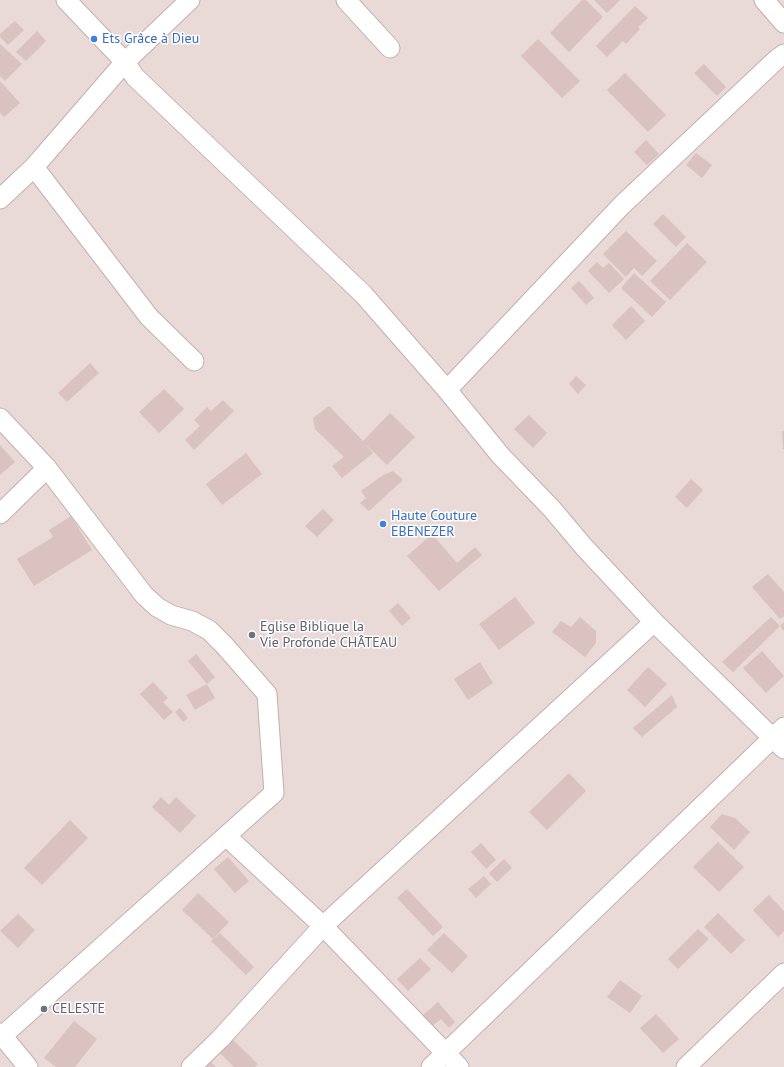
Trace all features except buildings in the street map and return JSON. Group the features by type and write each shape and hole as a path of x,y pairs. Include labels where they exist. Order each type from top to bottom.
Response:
{"street":[{"path":"66,0 125,62 135,77 363,294 447,390 502,456 654,622 780,738 431,1067"},
{"path":"0,199 34,167 125,62 190,0"},
{"path":"346,0 390,48"},
{"path":"764,0 784,23"},
{"path":"447,390 622,205 782,60"},
{"path":"34,167 149,317 194,361"},
{"path":"0,418 47,468 144,595 157,607 171,615 192,621 209,630 267,694 274,793 1,1035 28,1067"},
{"path":"0,514 47,468"},
{"path":"191,1067 220,1039 323,926 654,622"},
{"path":"226,836 323,926 459,1067"},
{"path":"686,1067 784,973"}],"shaded area":[{"path":"0,0 784,0 784,1067 0,1067"}],"place":[{"name":"Ets Grâce à Dieu","path":"94,39"},
{"name":"Haute Couture EBENEZER","path":"383,524"},
{"name":"Eglise Biblique la Vie Profonde CHÂTEAU","path":"252,635"},
{"name":"CELESTE","path":"44,1009"}]}
